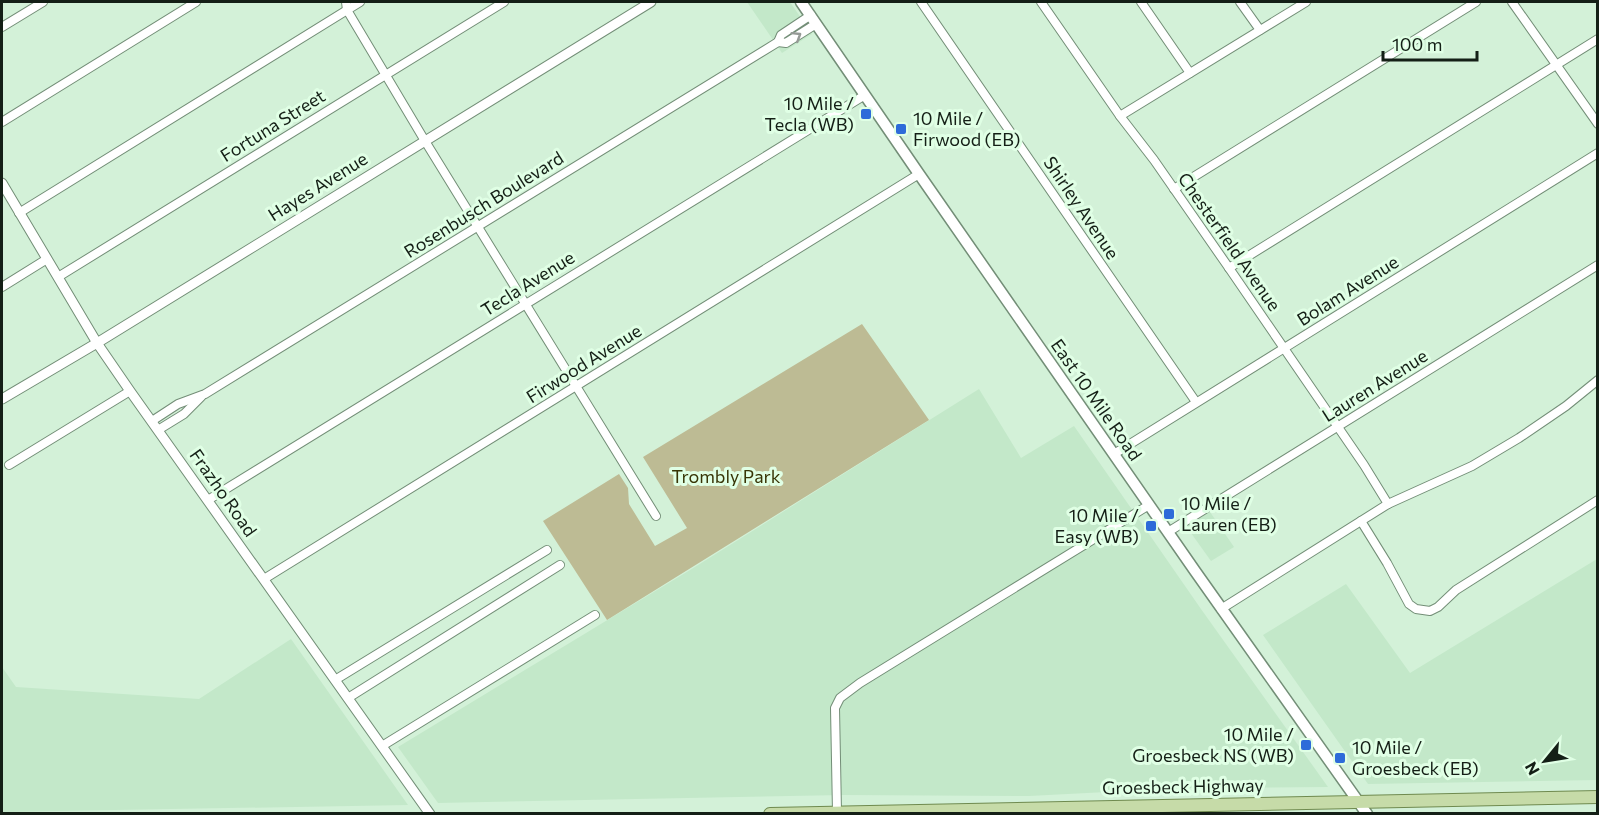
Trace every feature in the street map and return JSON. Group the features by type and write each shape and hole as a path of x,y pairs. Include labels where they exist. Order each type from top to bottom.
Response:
{"main road":[{"name":"East 10 Mile Road","path":"801,2 1221,609 1367,813"},
{"name":"Groesbeck Highway","path":"770,813 1598,797"}],"street":[{"path":"2,27 43,2"},
{"path":"2,122 196,2"},
{"path":"19,213 346,6 360,2"},
{"name":"Fortuna Street","path":"58,277 504,2"},
{"name":"Hayes Avenue","path":"2,399 97,343 651,2"},
{"name":"Shirley Avenue","path":"921,2 1196,402"},
{"name":"Chesterfield Avenue","path":"1041,2 1229,268 1364,465 1388,504"},
{"path":"1141,2 1190,73"},
{"path":"1240,2 1260,30"},
{"path":"1120,116 1306,2"},
{"path":"1174,189 1476,2"},
{"path":"1512,2 1598,124"},
{"path":"346,6 424,141 656,516"},
{"name":"Rosenbusch Boulevard","path":"152,421 178,404 205,394 778,42 786,44 813,20"},
{"path":"1229,268 1598,39"},
{"name":"Tecla Avenue","path":"208,500 865,95"},
{"name":"Bolam Avenue","path":"1114,454 1598,153"},
{"name":"Firwood Avenue","path":"264,579 919,174"},
{"name":"Frazho Road","path":"2,183 97,343 430,813"},
{"path":"2,287 47,259"},
{"name":"Lauren Avenue","path":"1168,532 1598,265"},
{"path":"1221,609 1388,504 1444,480 1489,456 1538,426 1598,380"},
{"path":"9,465 130,391"},
{"name":"Rosenbusch Boulevard","path":"158,430 184,414 205,394"},
{"path":"1361,521 1409,604 1416,609 1430,611 1438,607 1456,590 1598,500"},
{"path":"837,812 835,708 840,698 914,649 1149,505"},
{"path":"335,680 547,550"},
{"path":"348,698 560,566"},
{"path":"382,746 595,615"}],"shaded area":[{"path":"747,2 790,2 812,34 782,53"},
{"path":"979,389 1021,458 1074,426 1328,787 1184,788 1029,796 844,795 438,803 398,747 690,570"},
{"path":"1210,512 1234,547 1211,561 1186,526"},
{"path":"1597,559 1597,780 1368,784 1263,635 1346,584 1410,673"},
{"path":"291,639 408,805 2,812 2,667 16,687 199,699"}],"green space":[{"name":"Trombly Park","path":"862,324 929,420 607,620 543,521 619,474 628,488 629,504 655,546 687,528 643,457"}],"place":[{"name":"10 Mile / Tecla (WB)","path":"866,114"},
{"name":"10 Mile / Firwood (EB)","path":"901,129"},
{"name":"10 Mile / Lauren (EB)","path":"1169,514"},
{"name":"10 Mile / Easy (WB)","path":"1151,526"},
{"name":"10 Mile / Groesbeck NS (WB)","path":"1306,745"},
{"name":"10 Mile / Groesbeck (EB)","path":"1340,758"}]}
